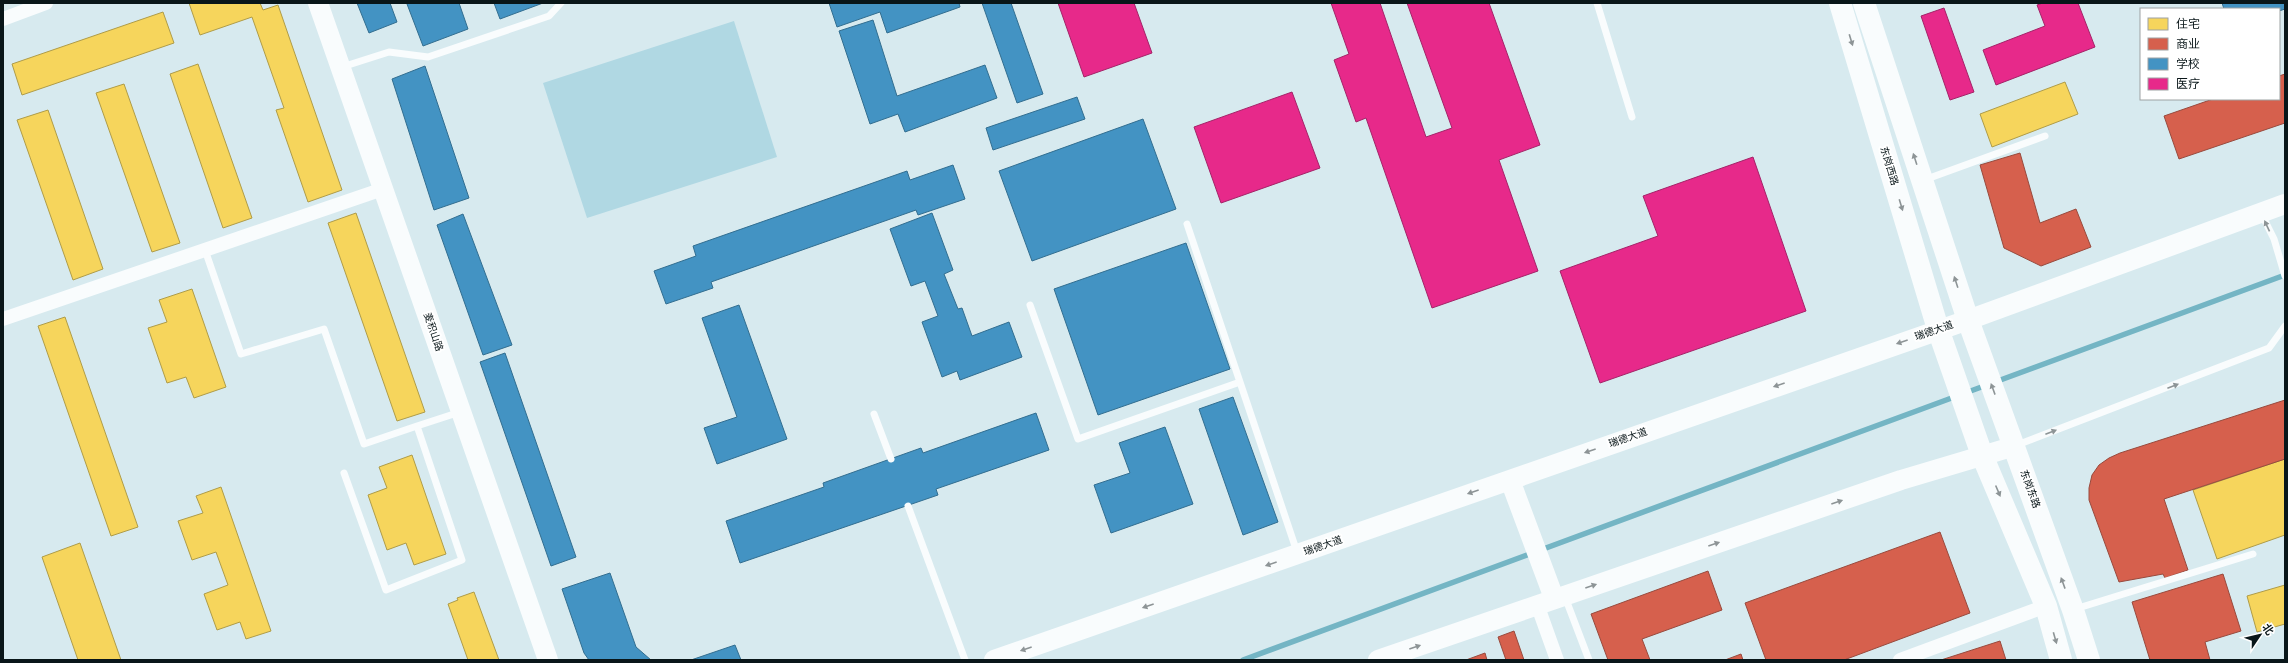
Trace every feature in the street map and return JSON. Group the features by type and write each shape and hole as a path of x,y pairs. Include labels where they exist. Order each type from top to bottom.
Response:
{"main road":[{"name":"东岗西路","path":"1840,3 1938,329"},
{"path":"1864,3 1968,320"},
{"name":"东岗东路","path":"1968,320 2015,446 2073,610 2089,660"},
{"path":"1938,329 1982,455 2046,606 2061,660"}],"street":[{"path":"3,19 46,3"},
{"name":"麦积山路","path":"318,3 548,660"},
{"path":"3,319 383,189"},
{"name":"瑞德大道","path":"994,660 1938,329 1968,320 2285,204"},
{"path":"1378,660 1901,480 2015,446"},
{"path":"1510,480 1546,576 1552,599 1557,660"},
{"path":"1900,660 2046,606"}],"lane":[{"path":"341,68 389,52 428,57 549,16 561,3"},
{"path":"1597,3 1632,117"},
{"path":"1922,181 2045,136"},
{"path":"2261,212 2274,239 2285,276"},
{"path":"1187,224 1298,554"},
{"path":"205,250 241,354 324,329 364,444 461,411"},
{"path":"1030,305 1078,439 1240,382"},
{"path":"2015,446 2269,348 2285,326"},
{"path":"874,414 891,459"},
{"path":"344,473 386,590 462,560 417,426"},
{"path":"908,506 965,660"},
{"path":"2073,610 2252,554"},
{"path":"1552,599 1589,660"}],"shaded area":[{"path":"734,21 777,157 587,218 543,83"}],"building: 住宅":[{"path":"189,3 260,3 263,10 278,5 342,190 308,202 276,110 284,108 252,17 200,35"},
{"path":"163,12 174,43 22,95 12,64"},
{"path":"198,64 252,218 223,228 170,74"},
{"path":"2065,82 2078,114 1992,147 1980,114"},
{"path":"124,84 180,243 152,252 96,93"},
{"path":"48,110 103,269 73,280 17,120"},
{"path":"356,213 425,412 397,421 328,223"},
{"path":"192,289 226,387 194,398 186,377 167,383 148,328 167,322 159,300"},
{"path":"65,317 138,527 111,536 38,326"},
{"path":"412,455 446,554 414,565 406,543 387,550 368,495 387,488 379,467"},
{"path":"2285,459 2285,535 2217,559 2193,490"},
{"path":"221,487 271,631 246,639 240,622 217,630 204,594 228,585 216,552 192,560 178,521 203,513 196,496"},
{"path":"80,543 121,660 78,660 42,557"},
{"path":"2285,585 2285,624 2257,632 2247,596"},
{"path":"474,592 499,660 468,660 448,604 458,600 457,598"}],"building: 商业":[{"path":"2285,74 2285,123 2179,159 2164,116 2210,100 2280,100 2280,76"},
{"path":"2020,153 2040,223 2076,209 2091,247 2041,266 2004,248 1980,165"},
{"path":"2285,400 2285,459 2164,499 2188,570 2165,578 2163,574 2119,582 2089,500 2089,488 2092,475 2099,465 2120,453"},
{"path":"1940,532 1970,613 1844,660 1766,660 1745,603"},
{"path":"1708,571 1722,610 1642,639 1650,660 1608,660 1591,614"},
{"path":"2223,574 2241,631 2205,642 2210,660 2150,660 2132,602"},
{"path":"1514,631 1524,660 1506,660 1498,637"},
{"path":"2000,641 2006,660 1941,660"},
{"path":"1485,653 1487,660 1466,660"},
{"path":"1741,654 1743,660 1725,660"}],"building: 学校":[{"path":"357,3 390,3 397,22 369,33"},
{"path":"459,3 468,29 423,46 407,4"},
{"path":"494,3 543,3 500,19"},
{"path":"829,3 959,3 960,7 887,33 880,12 837,27"},
{"path":"982,3 1011,3 1043,94 1017,103"},
{"path":"2222,3 2285,3 2285,9 2280,11 2280,8 2224,8"},
{"path":"873,20 897,96 985,65 997,98 905,132 898,114 870,124 839,31"},
{"path":"425,66 469,198 434,210 392,79"},
{"path":"1077,97 1085,119 993,150 986,128"},
{"path":"1143,119 1176,209 1032,261 999,171"},
{"path":"953,165 965,199 918,215 916,210 711,282 713,288 666,304 654,271 696,256 693,246 907,171 910,180"},
{"path":"932,213 953,270 944,274 958,309 962,308 972,336 1009,322 1022,357 960,380 957,371 942,377 922,322 938,316 925,281 911,286 890,229"},
{"path":"463,214 512,345 483,355 437,225"},
{"path":"1186,243 1230,369 1098,415 1054,289"},
{"path":"739,305 787,439 717,464 704,428 737,417 702,318"},
{"path":"505,353 576,557 551,566 480,362"},
{"path":"1233,397 1278,522 1243,535 1199,409"},
{"path":"1036,413 1049,450 936,489 938,495 740,563 726,521 824,487 823,483 921,448 923,453"},
{"path":"1165,427 1193,504 1111,533 1094,485 1130,473 1119,443"},
{"path":"610,573 636,647 651,660 589,660 584,653 562,589"},
{"path":"735,645 741,660 691,660"}],"building: 医疗":[{"path":"1058,3 1134,3 1152,53 1084,77"},
{"path":"1331,3 1380,3 1426,137 1452,128 1407,3 1489,3 1540,145 1499,160 1538,271 1432,308 1366,118 1356,122 1334,60 1349,54"},
{"path":"2043,3 2078,3 2095,47 1996,85 1983,50 2045,26 2037,5"},
{"path":"1944,8 1974,92 1950,100 1921,16"},
{"path":"1292,92 1320,168 1221,203 1194,127"},
{"path":"1753,157 1806,311 1600,383 1560,271 1658,236 1643,196"}],"waterway":[{"path":"1995,382 2285,275"},
{"path":"1965,393 1987,385"},
{"path":"1243,660 1957,396"}]}
